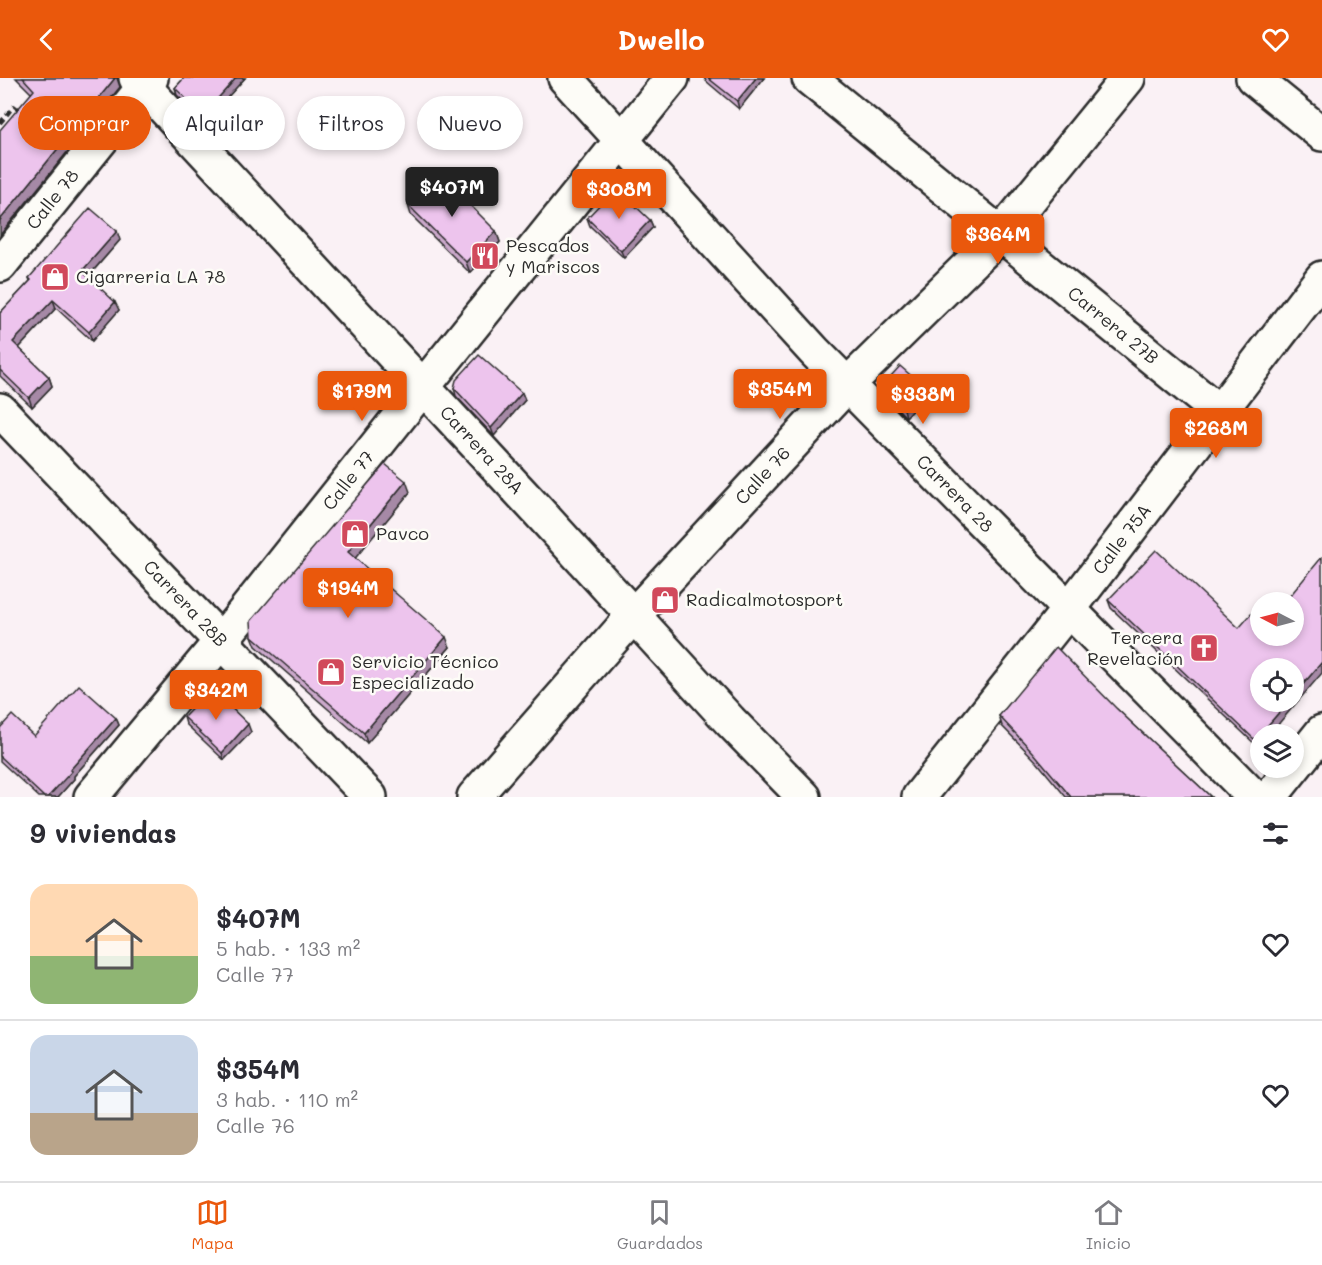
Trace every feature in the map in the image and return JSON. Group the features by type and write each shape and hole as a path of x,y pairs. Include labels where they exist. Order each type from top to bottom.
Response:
{"street":[{"name":"Carrera 28","path":"565,78 814,351 1254,797"},
{"name":"Calle 77","path":"91,797 221,641 672,78"},
{"name":"Carrera 27B","path":"809,78 1219,412"},
{"name":"Calle 76","path":"474,797 633,616 847,385 1000,234 1128,78"},
{"path":"1253,78 1322,134"},
{"name":"Calle 78","path":"0,265 143,81"},
{"name":"Carrera 28A","path":"143,81 633,616 804,797"},
{"name":"Calle 75A","path":"919,797 1069,609 1322,278"},
{"name":"Carrera 28B","path":"0,411 370,797"},
{"path":"1270,797 1322,732"}],"path":[{"path":"0,123 14,106 18,109"}],"building":[{"path":"23,78 115,78 100,96 29,96 34,90"},
{"path":"184,78 236,78 220,96 183,96 175,88"},
{"path":"708,78 756,78 737,101"},
{"path":"18,109 18,150 57,150 0,220 0,130"},
{"path":"438,173 496,231 466,262 408,205"},
{"path":"620,194 650,220 621,251 587,218 607,197"},
{"path":"90,208 117,231 82,271 115,302 89,332 53,300 13,342 49,377 29,398 0,370 0,313 31,280 29,278"},
{"path":"479,355 522,393 491,428 454,388 456,380"},
{"path":"900,366 924,387 904,409 881,387"},
{"path":"385,464 406,481 348,552 446,637 364,733 252,636 251,621"},
{"path":"1156,550 1239,628 1250,615 1250,646 1304,646 1304,592 1293,592 1322,557 1322,662 1304,683 1304,658 1250,658 1250,712 1279,712 1269,724 1250,724 1250,735 1108,600"},
{"path":"1056,647 1117,709 1211,797 1071,797 999,716"},
{"path":"79,685 116,718 70,770 72,771 48,797 44,797 0,756 0,728 12,715 34,736"},
{"path":"215,695 248,724 222,753 184,717 204,696"}],"place":[{"name":"Pescados y Mariscos","path":"485,256"},
{"name":"Cigarreria LA 78","path":"55,277"},
{"name":"Pavco","path":"355,534"},
{"name":"Radicalmotosport","path":"665,600"},
{"name":"Tercera Revelación","path":"1204,648"},
{"name":"Servicio Técnico Especializado","path":"331,672"}]}
